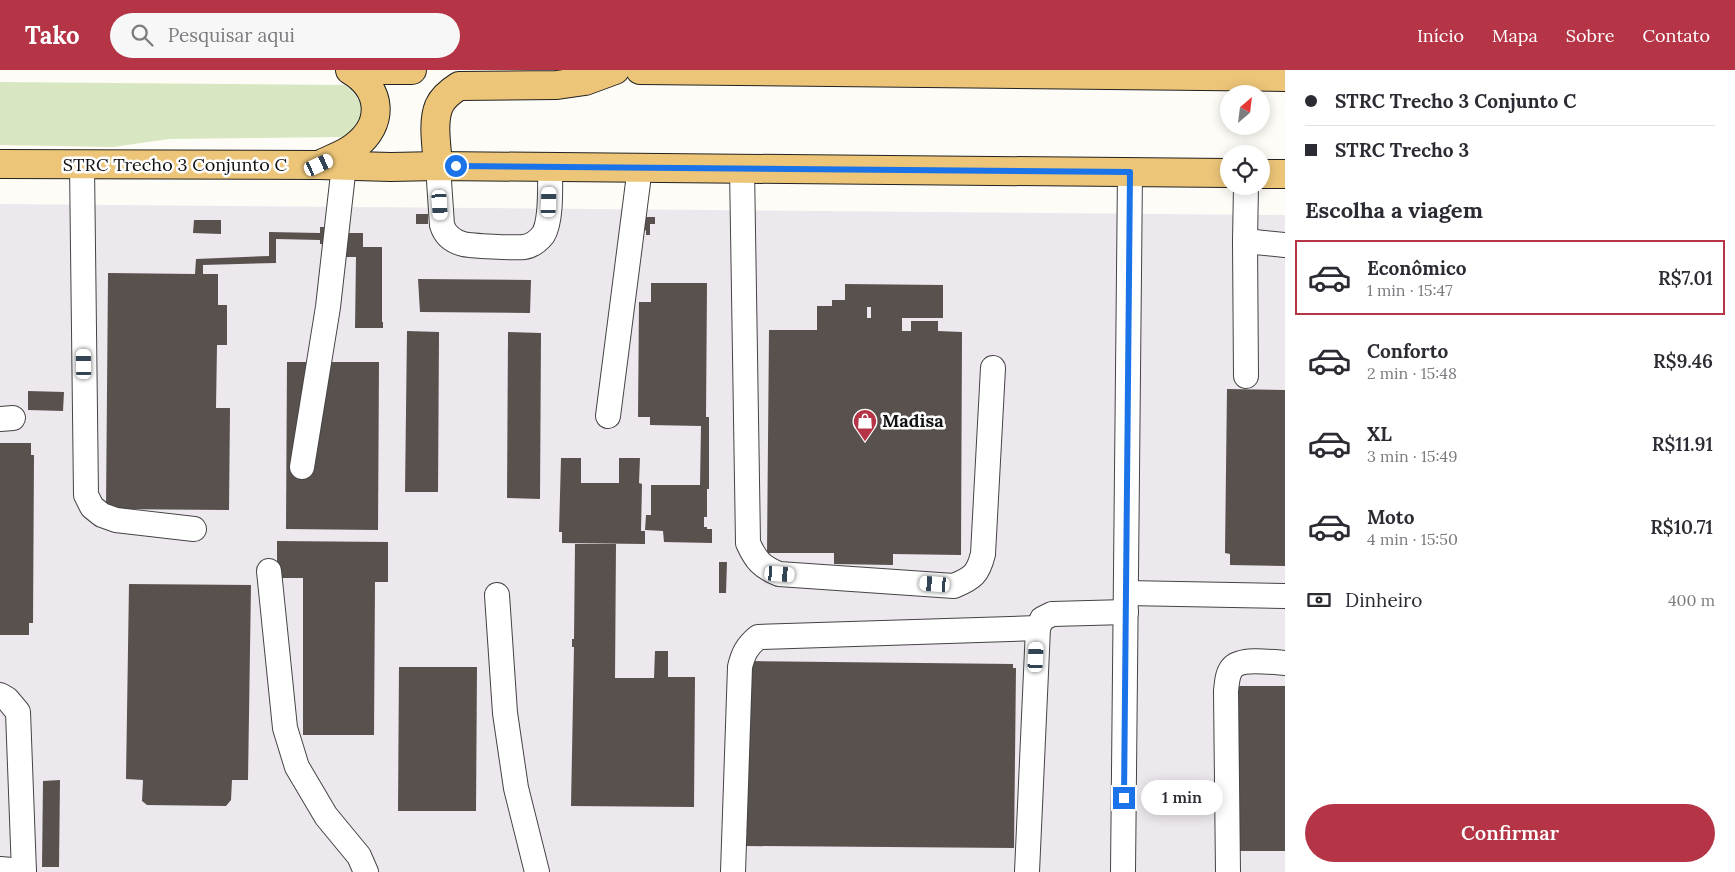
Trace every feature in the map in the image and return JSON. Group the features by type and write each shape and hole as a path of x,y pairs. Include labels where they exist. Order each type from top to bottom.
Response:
{"main road":[{"path":"331,165 355,146 369,132 373,124 376,105 375,97 368,85 350,70"},
{"path":"381,70 412,70"},
{"path":"438,166 436,121 439,105 448,93 459,86 557,85 584,81 615,70"},
{"path":"640,70 1285,77"},
{"name":"STRC Trecho 3 Conjunto C","path":"0,164 1220,173"},
{"path":"1270,174 1285,174"}],"street":[{"path":"82,165 86,494 92,507 102,515 116,520 194,529"},
{"path":"302,466 328,307 331,165"},
{"path":"438,166 442,225 445,233 450,238 464,245 524,247 534,244 544,234 548,219 550,167"},
{"path":"608,416 640,168"},
{"path":"742,168 748,543 755,558 766,569 780,574 954,586 969,580 979,569 984,554 993,368"},
{"path":"1123,872 1130,172"},
{"path":"1246,195 1244,241 1246,376"},
{"path":"1244,241 1285,245"},
{"path":"269,572 285,728 297,767 326,816 358,856 366,872"},
{"path":"497,595 505,713 516,788 537,872"},
{"path":"1027,872 1038,628 1042,619 1052,614 1126,602 1285,596"},
{"path":"733,872 740,667 743,654 751,642 758,637 1038,628"},
{"path":"1228,872 1226,691 1228,676 1233,667 1242,662 1285,662"},
{"path":"0,695 7,699 18,712 24,871 0,869"}],"shaded area":[{"path":"0,204 1285,215 1285,872 0,872"}],"green space":[{"path":"0,82 345,85 354,93 360,103 362,114 357,126 346,137 169,139 113,147 0,145"}],"building":[{"path":"416,214 428,214 428,224 416,224"},
{"path":"644,217 655,217 655,224 650,224 650,235 646,235 646,230 644,231"},
{"path":"194,220 221,220 221,234 193,233"},
{"path":"320,227 345,227 344,233 363,233 363,247 382,247 383,328 355,328 356,257 345,257 344,245 320,244 320,240 276,239 276,263 203,265 203,274 218,274 218,305 227,305 227,345 217,345 216,408 230,408 229,510 106,509 108,273 195,274 196,259 269,256 269,232 320,233"},
{"path":"418,279 531,280 530,313 420,312"},
{"path":"651,283 707,283 706,417 709,417 709,489 707,489 707,517 704,517 704,527 712,529 712,543 664,542 663,531 645,530 646,515 651,515 651,485 700,485 701,426 650,425 650,417 638,417 639,302 651,302"},
{"name":"Madisa","path":"845,284 943,285 943,318 902,318 902,331 911,331 911,321 938,321 938,331 962,332 961,555 893,554 893,565 834,564 834,553 767,553 769,330 817,330 817,306 832,306 832,300 845,300","holes":["867,307 871,307 871,318 867,318"]},
{"path":"407,331 439,332 438,492 405,492"},
{"path":"508,332 541,333 540,499 507,498"},
{"path":"287,362 379,362 378,530 286,529"},
{"path":"1227,389 1285,390 1285,566 1230,565 1230,554 1225,553"},
{"path":"28,391 64,392 63,411 28,410"},
{"path":"0,443 31,443 31,455 34,455 33,623 29,623 29,635 0,635"},
{"path":"561,458 581,458 581,483 619,483 619,458 640,458 639,483 642,484 641,531 645,531 645,544 562,543 562,532 559,532"},
{"path":"277,541 388,542 388,582 375,582 374,735 303,735 303,578 277,578"},
{"path":"575,544 616,544 615,678 654,678 655,651 668,651 668,677 695,677 694,807 571,806 574,647 572,647 572,639 574,639"},
{"path":"719,562 727,562 726,593 719,593"},
{"path":"129,584 251,585 248,780 232,780 231,800 226,806 147,805 142,801 143,780 126,779"},
{"path":"751,661 1013,664 1013,668 1016,668 1014,848 746,846 747,666"},
{"path":"399,667 477,667 476,811 398,811"},
{"path":"1231,686 1285,686 1285,851 1230,851"},
{"path":"60,780 59,867 42,867 43,781"}],"place":[{"name":"Madisa","path":"865,442"}],"route":[{"path":"456,166 1130,172 1124,798"}]}
